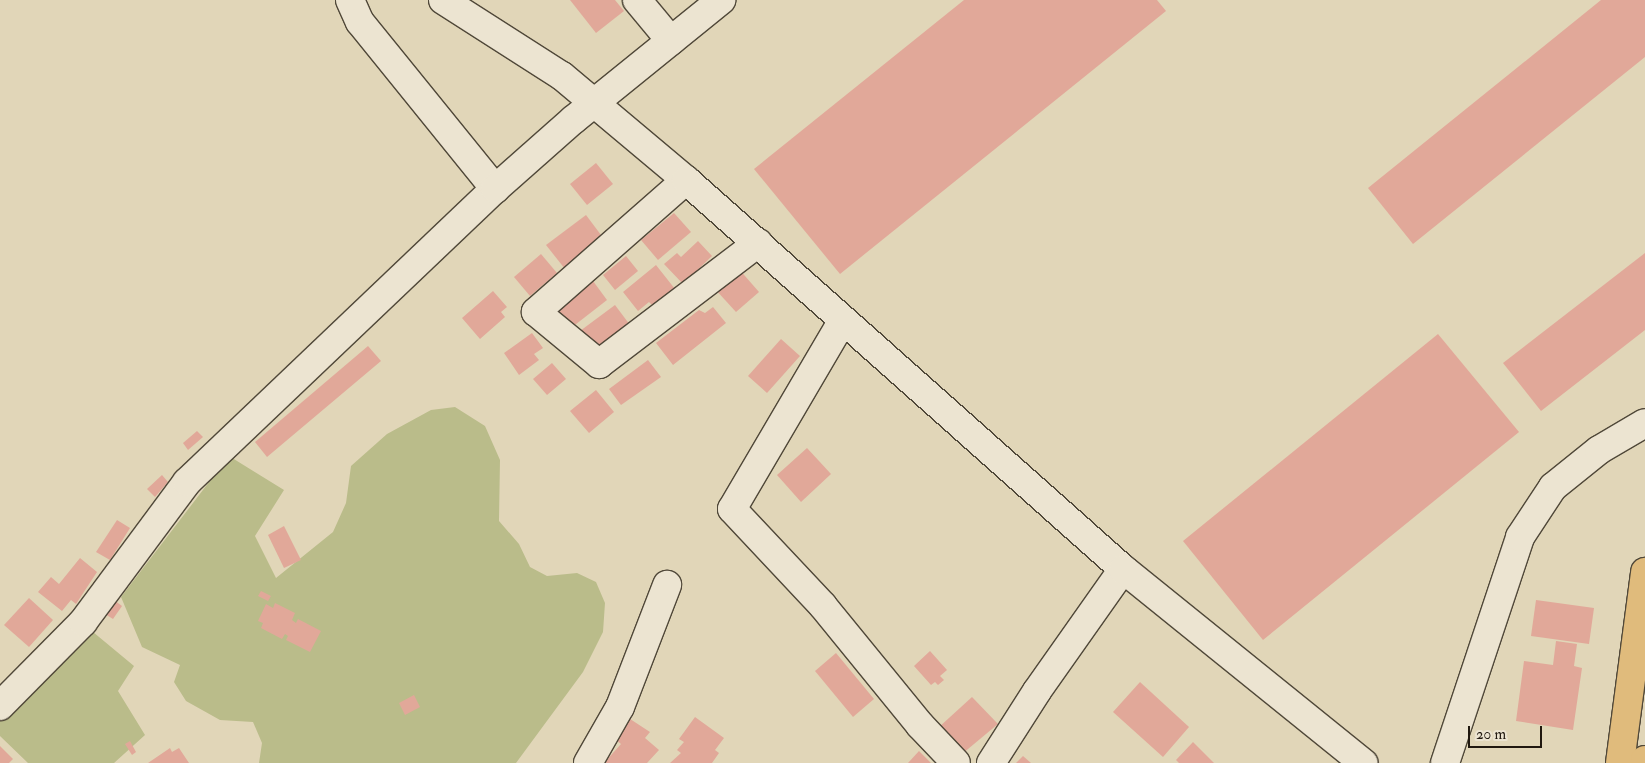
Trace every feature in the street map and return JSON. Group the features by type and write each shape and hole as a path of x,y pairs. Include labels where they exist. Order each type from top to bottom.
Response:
{"highway":[{"path":"1620,763 1634,636 1645,572"},
{"path":"1608,763 1616,685 1634,636"}],"street":[{"path":"350,0 360,22 495,189"},
{"path":"443,0 562,76 758,243 1123,569 1363,763"},
{"path":"637,0 671,41"},
{"path":"0,706 83,622 187,482 495,189 594,104 721,0"},
{"path":"686,180 536,312 599,364 758,243"},
{"path":"844,320 732,509 823,606 920,725 956,763"},
{"path":"1446,763 1520,537 1553,487 1599,450 1645,423"},
{"path":"991,763 1037,690 1123,569"},
{"path":"588,763 620,707 667,585"}],"green space":[{"path":"455,407 485,426 500,460 499,521 519,544 530,567 547,576 577,573 596,582 605,603 603,632 583,672 516,763 259,763 262,743 253,722 220,720 186,701 174,682 180,665 142,647 121,597 229,456 284,490 255,536 276,578 333,532 346,503 351,466 387,434 431,410"},
{"path":"87,627 134,666 118,691 145,735 114,763 28,763 0,736 0,714"}],"building":[{"path":"570,0 615,0 624,11 596,33"},
{"path":"964,0 1157,0 1166,11 840,274 754,169"},
{"path":"1601,0 1645,0 1645,57 1413,244 1368,188"},
{"path":"596,163 613,184 587,205 570,184"},
{"path":"674,213 691,232 658,260 641,240"},
{"path":"586,215 604,239 565,269 546,245"},
{"path":"698,241 712,256 683,284 664,264 677,253 681,257"},
{"path":"1645,253 1645,330 1541,411 1503,363"},
{"path":"541,254 557,273 530,296 514,277"},
{"path":"626,256 638,271 615,290 603,275"},
{"path":"656,265 675,289 653,306 649,302 638,311 623,292"},
{"path":"738,268 759,292 736,312 715,289"},
{"path":"593,281 607,300 571,328 556,309"},
{"path":"493,291 507,307 501,312 505,317 480,339 462,318"},
{"path":"615,305 630,325 595,351 580,331"},
{"path":"713,307 726,323 673,365 656,343 699,310 705,313"},
{"path":"532,333 543,348 534,354 539,360 519,375 504,353"},
{"path":"1438,334 1519,432 1263,640 1183,541"},
{"path":"781,339 800,356 767,393 748,376"},
{"path":"368,346 381,361 267,457 255,442"},
{"path":"648,360 661,377 621,405 609,389"},
{"path":"552,363 566,379 547,395 533,379"},
{"path":"596,390 614,412 589,433 570,411"},
{"path":"197,431 203,437 188,450 183,443"},
{"path":"807,448 831,474 801,502 777,475"},
{"path":"162,475 168,482 155,497 147,489"},
{"path":"117,520 130,528 110,560 96,552"},
{"path":"284,526 301,560 284,568 268,535"},
{"path":"80,558 97,572 76,604 71,600 62,611 38,592 51,577 59,584"},
{"path":"261,591 271,596 268,601 258,596"},
{"path":"29,598 53,620 29,647 4,625"},
{"path":"114,600 122,606 113,619 105,614"},
{"path":"1536,600 1594,608 1589,644 1531,636"},
{"path":"275,603 295,613 292,620 296,623 298,619 321,631 310,652 286,640 288,636 285,634 282,639 261,628 263,623 258,621 266,604 273,608"},
{"path":"1556,641 1577,644 1574,666 1582,668 1573,730 1516,721 1524,661 1553,665"},
{"path":"930,651 947,670 940,676 944,680 938,685 935,682 931,685 914,666"},
{"path":"836,653 874,699 853,717 815,671"},
{"path":"1140,682 1189,727 1163,757 1113,712"},
{"path":"414,695 420,707 405,715 399,703"},
{"path":"972,697 998,724 962,754 938,728"},
{"path":"627,717 650,732 645,738 659,750 647,763 604,763 621,744 611,736"},
{"path":"695,717 724,738 715,750 719,753 712,763 670,763 681,753 677,750 684,742 679,739"},
{"path":"130,741 136,752 132,755 125,744"},
{"path":"1193,742 1214,763 1179,763 1176,760"},
{"path":"0,746 13,759 9,763 0,763"},
{"path":"170,748 172,752 179,748 189,763 148,763"},
{"path":"919,751 931,763 908,763"},
{"path":"1023,756 1031,763 1016,763"}]}
